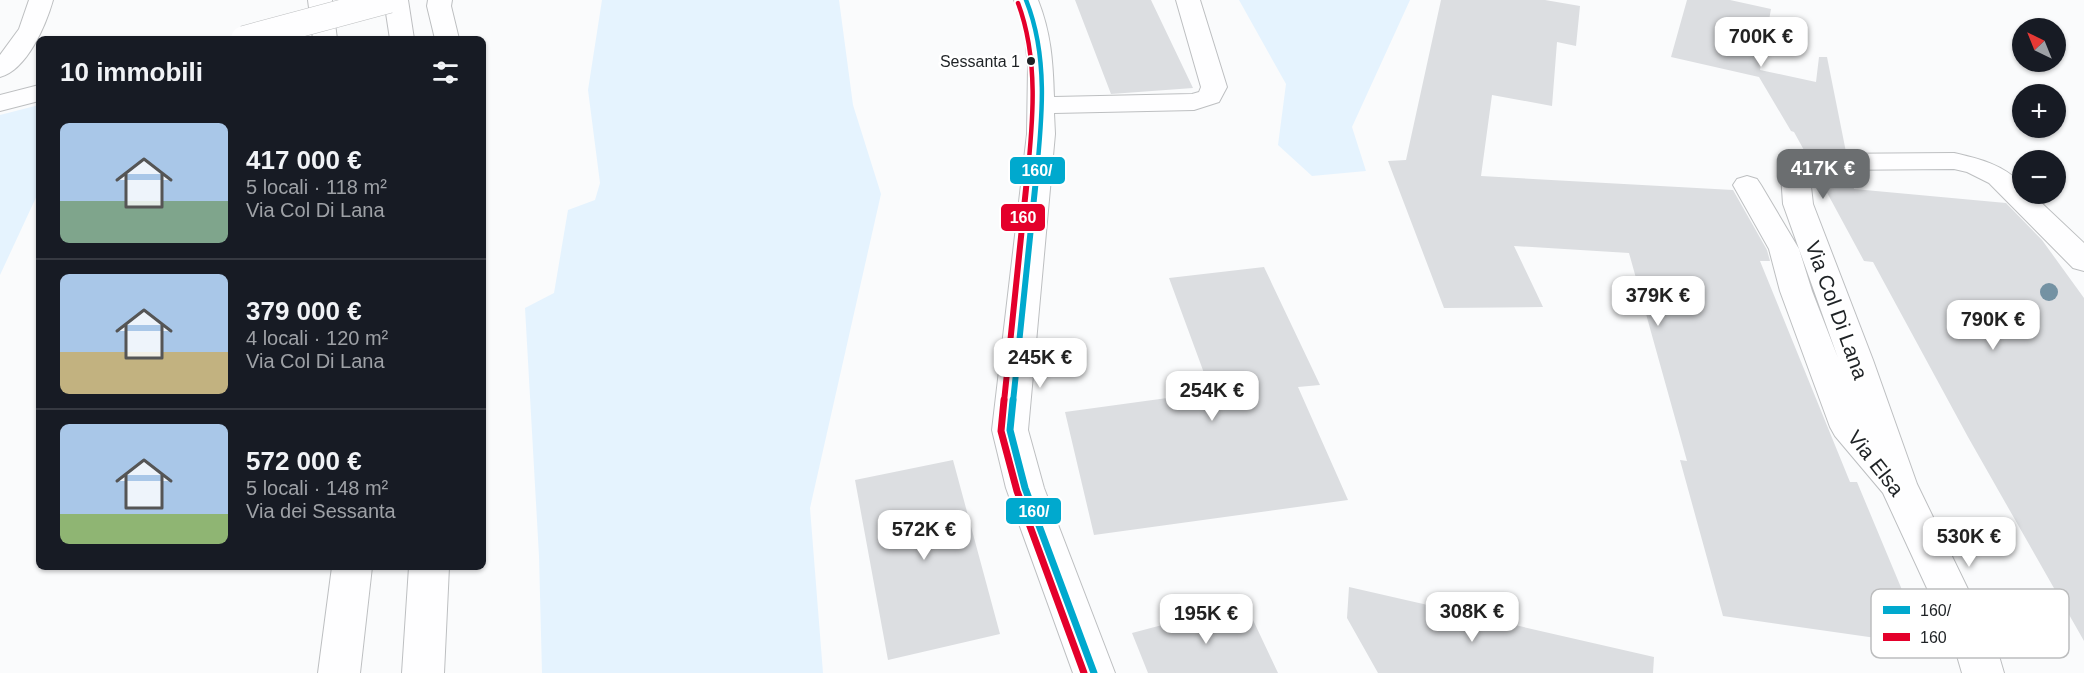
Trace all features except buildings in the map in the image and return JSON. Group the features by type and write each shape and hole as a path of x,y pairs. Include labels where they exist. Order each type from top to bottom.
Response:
{"main road":[{"path":"0,69 25,41 38,14 41,0"},
{"path":"320,0 325,36"},
{"path":"255,36 389,0"},
{"path":"396,0 402,36"},
{"path":"440,0 439,6 446,36"},
{"path":"1026,0 1036,25 1041,67 1040,146 1010,430 1025,488 1095,673"},
{"path":"1040,105 1194,102 1210,97 1214,87 1188,0"},
{"path":"0,103 36,94"},
{"name":"Via Col Di Lana","path":"1898,484 1856,360 1798,204 1795,174 1821,162 1954,160 1976,166 2000,177 2084,261"},
{"name":"Via Elsa","path":"1747,185 1784,249 1796,291 1848,427 1898,484 1948,589"},
{"path":"339,673 352,570"},
{"path":"423,673 429,570"},
{"name":"Via Elsa","path":"1979,658 1983,673"}],"shaded area":[{"path":"602,0 839,0 853,105 881,194 810,508 823,673 542,673 539,556 525,308 554,293 568,210 595,200 600,183 588,90"},
{"path":"1239,0 1410,0 1352,127 1366,171 1312,176 1278,145 1286,84"},
{"path":"36,106 36,197 0,275 0,115"}],"transit line":[{"name":"160/","path":"1026,0 1036,25 1041,67 1041,134 1010,430 1025,488 1094,673"},
{"name":"160","path":"1018,3 1027,27 1032,68 1032,134 1001,431 1017,491 1084,673"}],"place":[{"name":"Sessanta 1","path":"1031,61"}]}
